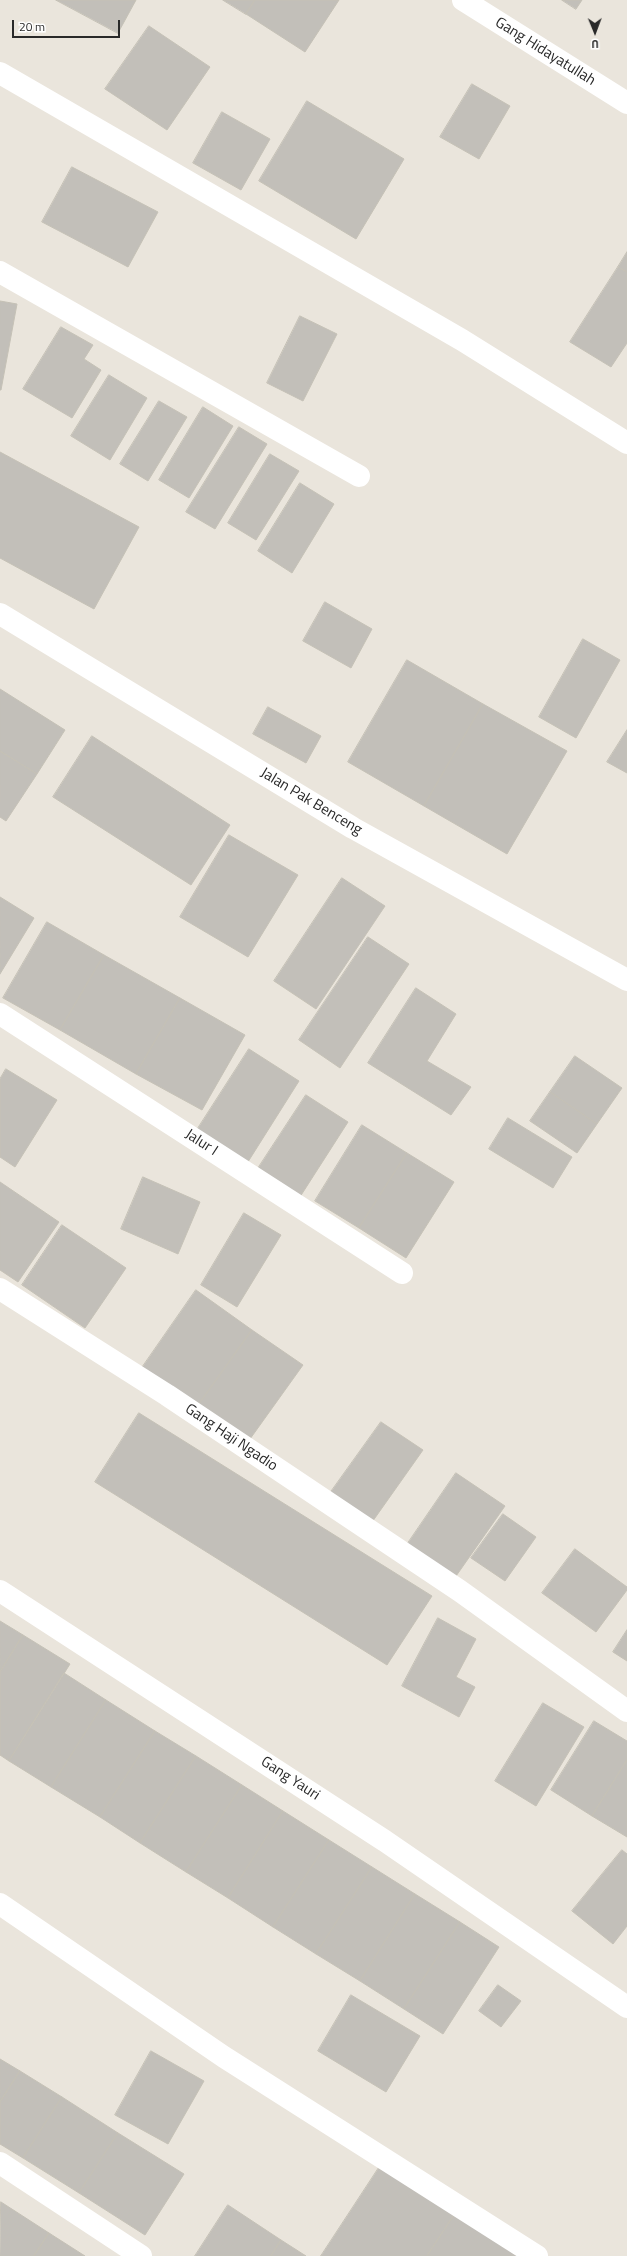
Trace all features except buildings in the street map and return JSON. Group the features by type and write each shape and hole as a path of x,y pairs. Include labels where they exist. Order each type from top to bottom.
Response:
{"street":[{"name":"Gang Hidayatullah","path":"463,0 627,103"},
{"path":"0,73 462,340 627,443"},
{"path":"0,272 359,476"},
{"name":"Jalan Pak Benceng","path":"0,614 353,828 627,980"},
{"name":"Jalur I","path":"0,1014 402,1273"},
{"name":"Gang Haji Ngadio","path":"0,1289 167,1395 460,1591 627,1711"},
{"name":"Gang Yauri","path":"0,1591 385,1841 627,2007"},
{"path":"0,1904 224,2057 537,2256"},
{"path":"0,2163 142,2256"}]}
